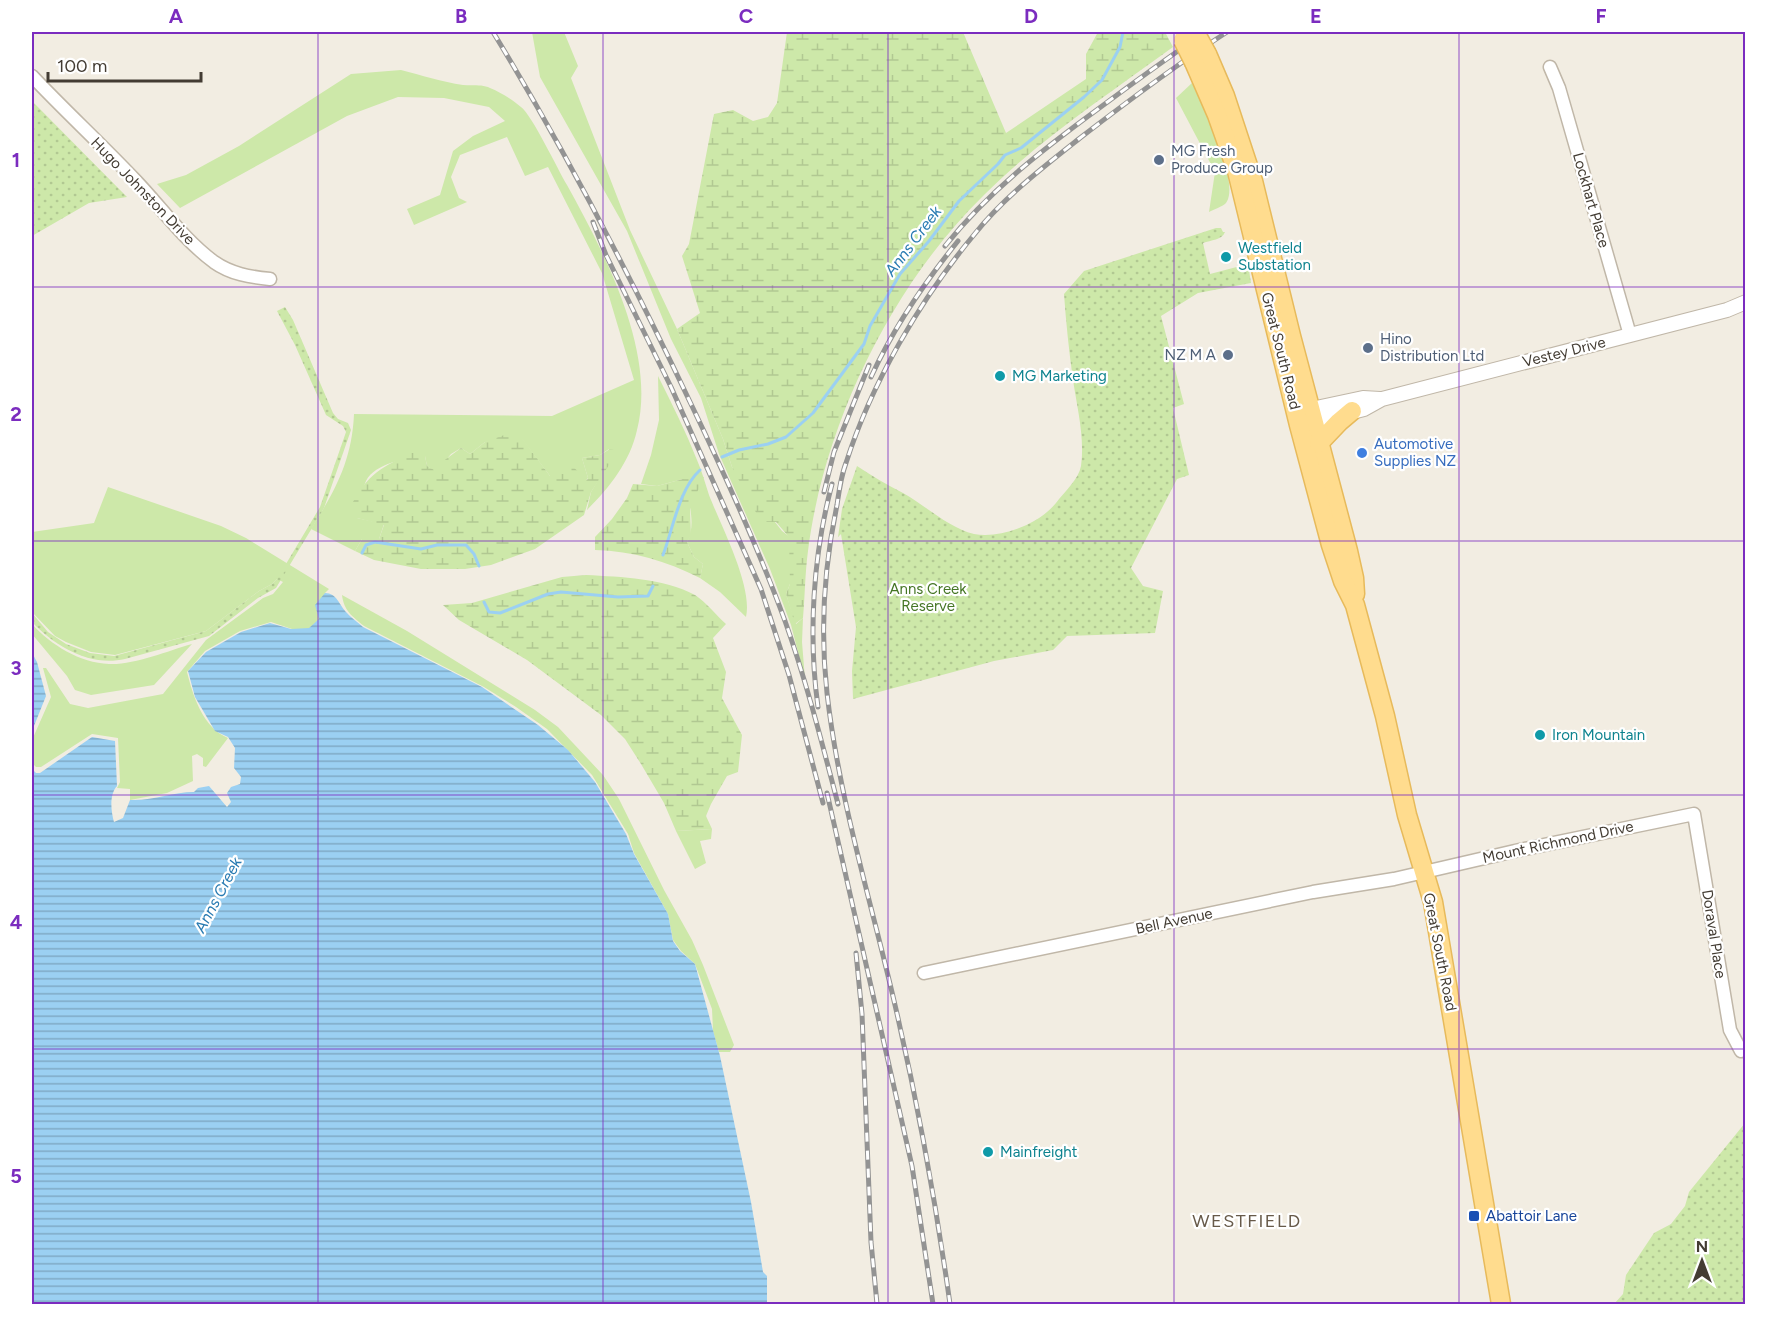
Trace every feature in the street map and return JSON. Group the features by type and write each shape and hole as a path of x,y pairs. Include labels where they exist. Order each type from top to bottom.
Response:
{"main road":[{"name":"Great South Road","path":"1187,34 1225,96 1245,153 1305,417 1331,545 1343,581 1355,605 1385,716 1407,815 1433,902 1501,1305"},
{"path":"1319,443 1352,411"},
{"name":"Great South Road","path":"1305,417 1319,443 1354,578 1355,605"}],"street":[{"name":"Lockhart Place","path":"1550,67 1559,88 1630,335"},
{"name":"Hugo Johnston Drive","path":"32,76 128,172 200,250 215,262 237,274 270,279"},
{"name":"Vestey Drive","path":"1305,417 1364,409 1382,399 1727,310 1746,302"},
{"name":"Vestey Drive","path":"1305,417 1363,398 1382,399"},
{"name":"Mount Richmond Drive","path":"1423,872 1694,814"},
{"name":"Doraval Place","path":"1694,814 1730,1030 1741,1051"},
{"name":"Bell Avenue","path":"924,973 1313,892 1368,885 1423,872"}],"green space":[{"path":"532,32 564,32 578,66 571,78 630,230 677,329 723,439 732,467 782,531 790,537 790,584 786,594 796,624 803,618 805,679 791,625 770,569 719,454 701,398 671,339 627,231 540,77"},
{"path":"787,32 963,32 1006,133 1086,79 1086,54 1098,32 1165,32 1173,47 1076,117 1006,174 951,231 920,271 892,313 846,406 829,454 816,503 808,551 803,618 795,624 786,594 790,584 789,537 776,522 761,522 732,467 723,439 677,329 700,313 682,256 689,244 714,114 733,110 753,121 768,117 777,103"},
{"path":"401,70 455,84 487,87 510,99 526,112 611,271 633,336 640,368 641,400 634,442 624,464 603,493 587,510 591,492 600,477 609,449 600,455 582,458 588,478 586,480 550,476 522,439 485,442 470,454 461,448 451,454 436,472 427,466 425,456 392,462 370,475 364,485 357,518 384,524 379,539 362,539 355,551 311,529 341,475 350,446 354,414 552,416 634,380 602,273 548,167 525,176 507,137 460,155 451,177 459,198 467,202 414,225 407,209 440,195 453,151 473,136 505,121 489,107 444,98 398,97 347,116 180,208 157,184 186,175 239,146 351,74"},
{"path":"1192,83 1211,125 1229,179 1230,193 1226,203 1209,212 1215,172 1176,98"},
{"path":"32,101 127,197 89,203 32,236"},
{"name":"Anns Creek Reserve","path":"1221,228 1225,232 1224,235 1203,243 1210,274 1248,264 1251,283 1198,293 1161,316 1184,404 1173,408 1189,475 1177,479 1131,568 1143,586 1163,591 1155,633 1067,636 1053,650 994,661 853,699 852,671 856,627 841,534 838,537 842,509 857,466 912,498 947,522 974,534 1007,532 1040,517 1049,511 1071,485 1081,466 1081,434 1064,294 1084,271"},
{"path":"285,307 293,320 333,413 338,419 348,423 351,430 324,508 276,588 258,598 209,636 112,661 87,657 63,647 32,622 32,613 48,632 66,644 90,653 114,656 206,631 277,579 320,507 346,432 343,426 326,415 277,311"},
{"path":"658,376 693,450 735,556 745,589 746,617 720,592 700,578 703,564 694,557 687,542 691,519 683,479 657,486 641,484 659,420"},
{"path":"507,434 522,438 550,476 558,476 568,462 587,480 582,458 600,455 610,449 615,450 615,456 591,492 584,515 535,549 491,565 465,569 421,569 374,560 355,551 362,539 379,539 384,525 357,518 353,502 373,475 418,449 425,456 427,466 436,471 442,462 461,448 470,454 485,442"},
{"path":"704,477 690,508 691,535 687,542 694,557 703,564 700,578 649,558 623,552 595,550 595,537 612,519 627,498 633,484 657,486 683,479"},
{"path":"108,487 221,526 246,538 329,589 325,593 320,619 309,629 292,629 271,622 240,631 205,651 187,672 189,681 200,710 206,719 212,727 228,738 206,767 203,766 203,758 197,754 192,756 193,781 167,793 130,800 130,789 117,788 120,782 118,738 92,734 41,767 36,767 32,763 32,740 51,697 43,668 46,668 70,704 88,708 163,694 206,640 263,598 273,594 283,582 277,579 206,631 115,655 91,652 66,642 55,636 32,612 32,532 94,523"},
{"path":"586,575 642,579 683,589 699,598 726,624 713,638 726,672 722,698 742,735 738,772 727,776 706,816 712,829 676,831 664,803 625,739 601,715 527,660 459,620 443,605 472,603 562,577"},
{"path":"342,595 407,631 535,710 558,727 603,775 619,799 664,890 692,940 734,1045 730,1052 719,1052 713,1031 712,1009 695,964 673,940 668,914 634,853 628,834 592,775 547,729 516,707 484,687 364,626 347,609"},
{"path":"32,624 67,652 98,663 129,662 192,644 154,685 91,695 75,690 67,676 32,634"},
{"path":"712,829 711,839 700,841 706,863 695,869 676,831"},
{"path":"1745,1123 1745,1304 1614,1304 1623,1294 1626,1275 1654,1233 1671,1224 1685,1206 1689,1192"}],"water":[{"path":"325,593 335,597 349,615 363,627 482,687 538,725 568,750 595,782 626,834 634,854 668,914 673,941 680,951 695,964 720,1056 751,1202 763,1272 767,1276 767,1304 32,1304 32,769 40,773 92,737 115,741 117,786 111,803 114,822 123,818 130,800 194,792 198,788 209,786 227,807 231,802 227,793 231,787 240,784 241,777 234,768 235,748 228,737 215,731 195,697 188,671 206,652 241,632 270,623 291,629 309,628 319,619 315,605"},
{"path":"32,653 37,662 46,696 32,731"}],"waterway":[{"name":"Anns Creek","path":"722,457 786,437 813,413 864,344 870,326 900,274 929,241 959,201 1005,155 1021,148 1102,80 1120,47 1123,32"},
{"name":"Anns Creek","path":"663,555 682,498 700,470"},
{"name":"Anns Creek","path":"362,553 366,545 375,542 421,549 437,545 466,545 474,554 479,566"},
{"name":"Anns Creek","path":"484,602 489,612 500,613 548,594 561,592 618,597 648,596 653,586"}],"railway":[{"path":"493,32 572,169 621,262 729,484 764,566 793,643 838,804"},
{"path":"945,246 979,208 1036,156 1205,32"},
{"path":"950,1304 933,1192 911,1079 847,811 832,733 825,669 824,622 826,575 841,478 856,433 899,344 934,287 985,222 1023,184 1080,138 1189,57 1227,32"},
{"path":"593,222 606,255 671,387 761,589 789,675 823,803"},
{"path":"871,377 910,306 958,241"},
{"path":"824,492 834,452 869,365"},
{"path":"818,707 813,652 814,595 820,539 832,484"},
{"path":"827,793 912,1166 933,1304"},
{"path":"856,953 862,1014 871,1242 877,1304"}],"place":[{"name":"MG Fresh Produce Group","path":"1159,160"},
{"name":"Westfield Substation","path":"1226,257"},
{"name":"Hino Distribution Ltd","path":"1368,348"},
{"name":"NZ M A","path":"1228,355"},
{"name":"MG Marketing","path":"1000,376"},
{"name":"Automotive Supplies NZ","path":"1362,453"},
{"name":"Iron Mountain","path":"1540,735"},
{"name":"Mainfreight","path":"988,1152"},
{"name":"Abattoir Lane","path":"1474,1216"}],"district":[{"name":"WESTFIELD","path":"1247,1221"}]}
